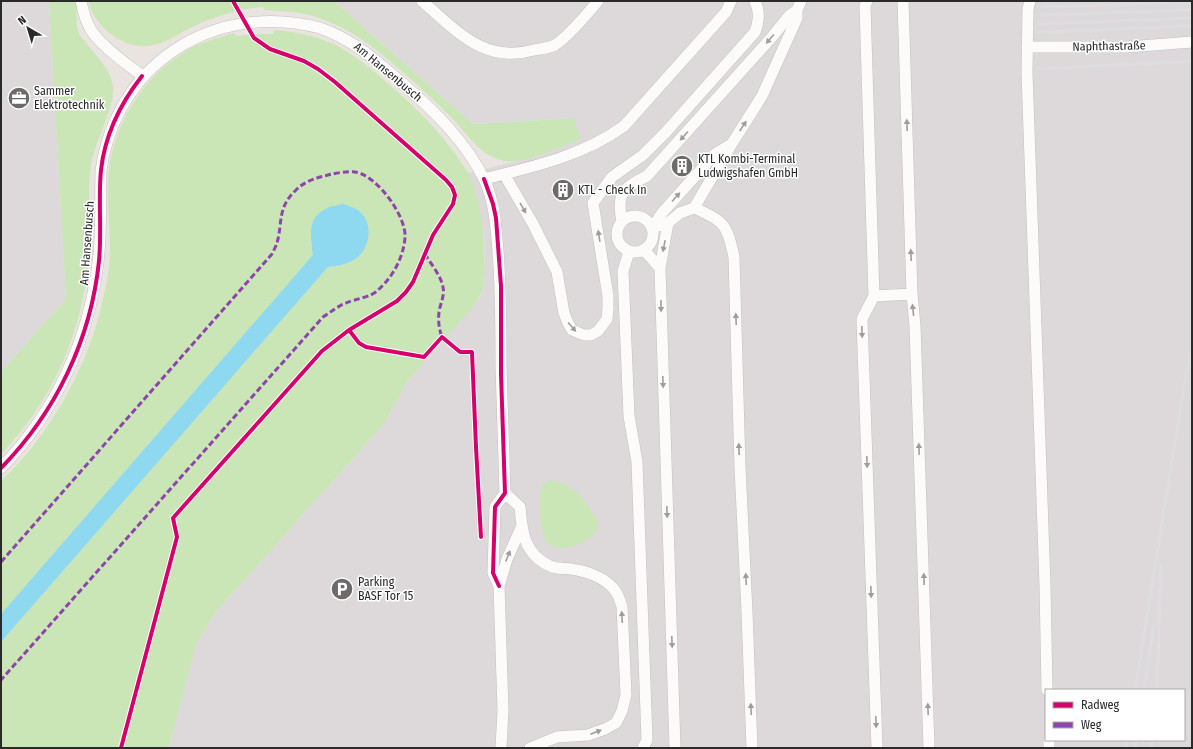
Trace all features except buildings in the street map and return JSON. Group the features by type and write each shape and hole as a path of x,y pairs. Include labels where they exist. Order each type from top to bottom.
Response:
{"street":[{"path":"81,1 91,30 100,41 142,76"},
{"path":"422,1 464,37 491,51 521,54 554,45 578,24 598,1"},
{"path":"484,179 544,165 610,137 624,126 726,12 731,1"},
{"path":"504,174 533,224 557,272 564,314 568,323 572,330 584,335 591,335 603,326 607,319 608,309 608,296 593,203 612,177 643,155 665,133 755,32 759,21 759,12 755,1"},
{"path":"866,1 874,296 862,319 876,748"},
{"path":"903,1 929,748"},
{"path":"1030,1 1028,9 1027,47 1045,584 1047,689"},
{"path":"652,228 668,223 680,213 694,208 762,96 797,18 799,6"},
{"path":"622,221 619,207 620,197 626,189 635,182 647,176 799,6"},
{"name":"Am Hansenbusch","path":"1,468 35,429 64,381 79,347 91,305 99,261 101,171 105,146 112,127 129,92 142,76 159,60 174,48 192,37 224,25 244,21 280,20 319,27 351,42 369,54 443,120 456,136 484,179 493,204 496,218 501,286 501,374 505,493"},
{"name":"Naphthastraße","path":"1027,47 1128,47 1192,42"},
{"path":"652,228 662,213 715,154 731,145"},
{"path":"694,208 712,216 722,224 729,235 734,257 740,467 752,748"},
{"path":"636,216 646,220 652,228 653,238 651,243 644,250 634,253 629,252 619,244 616,232 618,226 626,218 636,216"},
{"path":"668,223 660,268 675,748"},
{"path":"644,250 660,268"},
{"path":"629,252 623,271 629,416 637,462 646,740 643,748"},
{"path":"874,296 912,294"},
{"path":"499,586 493,573 495,507 505,493 520,507 521,528 527,545 533,554 551,567 573,569 592,574 607,582 616,592 622,606 626,695 622,711 616,722 604,729 588,735 557,737 530,748"},
{"path":"501,748 503,710 499,586 506,559 521,528"}],"shaded area":[{"path":"1,1 49,1 66,299 1,372"},
{"path":"334,1 1192,1 1192,748 169,748 196,645 215,613 384,424 407,381 479,299 483,290 485,279 484,234 477,200 468,173 541,155 574,118 473,124"}],"green space":[{"path":"49,1 76,1 78,32 106,68 112,80 113,95 108,115 96,146 91,165 89,185 90,244 88,267 85,289 74,334 66,355 45,396 29,420 1,455 1,372 66,299"},
{"path":"88,1 334,1 473,124 574,118 580,139 532,158 513,161 496,159 488,155 474,143 434,100 395,65 372,47 337,25 309,15 264,10 263,7 244,10 207,20 158,44 138,46 110,34 96,19"},
{"path":"274,30 300,33 325,40 354,56 410,103 436,129 452,149 469,174 476,192 480,212 483,231 485,274 481,294 472,308 407,381 384,424 215,613 196,645 169,748 1,748 1,642 328,267 346,264 361,254 310,241 314,255 1,614 1,481 20,462 52,420 71,387 87,352 99,316 109,267 108,181 110,161 122,124 142,90 170,62 186,51 203,43 234,33 236,36 273,34"},
{"path":"548,481 555,481 573,489 595,516 598,526 595,533 579,544 568,548 562,548 546,542 541,521 540,499 542,485"}],"water":[{"path":"344,204 359,211 366,221 369,234 368,240 362,252 352,261 328,267 1,642 1,614 313,255 311,235 314,220 318,214 333,206"}],"railway":[{"path":"1042,7 1192,2"},
{"path":"1041,15 1192,10"},
{"path":"1040,24 1192,18"},
{"path":"1038,32 1192,26"},
{"path":"1039,69 1192,61"},
{"path":"1135,689 1185,381 1192,351"},
{"path":"1157,689 1161,564"},
{"path":"1144,689 1154,625"},
{"path":"1126,748 1127,741"},
{"path":"1135,748 1136,741"},
{"path":"1151,748 1152,741"}],"marked path":[{"path":"1,562 272,254 279,235 283,209 296,190 303,184 315,179 349,172 364,175 381,189 396,209 404,229 404,246 399,261 392,274 374,293 343,304 323,317 1,680"},
{"path":"425,254 438,274 443,287 439,319 439,328 442,337"}],"cycle path":[{"path":"121,748 177,537 173,518 322,351 349,330 397,301 406,292 413,282 433,235 453,204 455,195 452,187 446,180 335,82 318,69 304,61 270,49 254,38 233,1"},
{"path":"1,468 21,446 54,398 68,373 79,346 95,290 99,261 100,181 106,144 120,109 142,76"},
{"path":"484,179 493,204 496,218 501,286 501,374 505,493 495,507 493,573 499,586"},
{"path":"349,330 359,343 366,347 424,357 442,337 460,352 472,352 481,537"}],"place":[{"name":"Sammer Elektrotechnik","path":"19,98"},
{"name":"KTL Kombi-Terminal Ludwigshafen GmbH","path":"682,166"},
{"name":"KTL - Check In","path":"563,190"},
{"name":"Parking BASF Tor 15","path":"342,589"}]}
